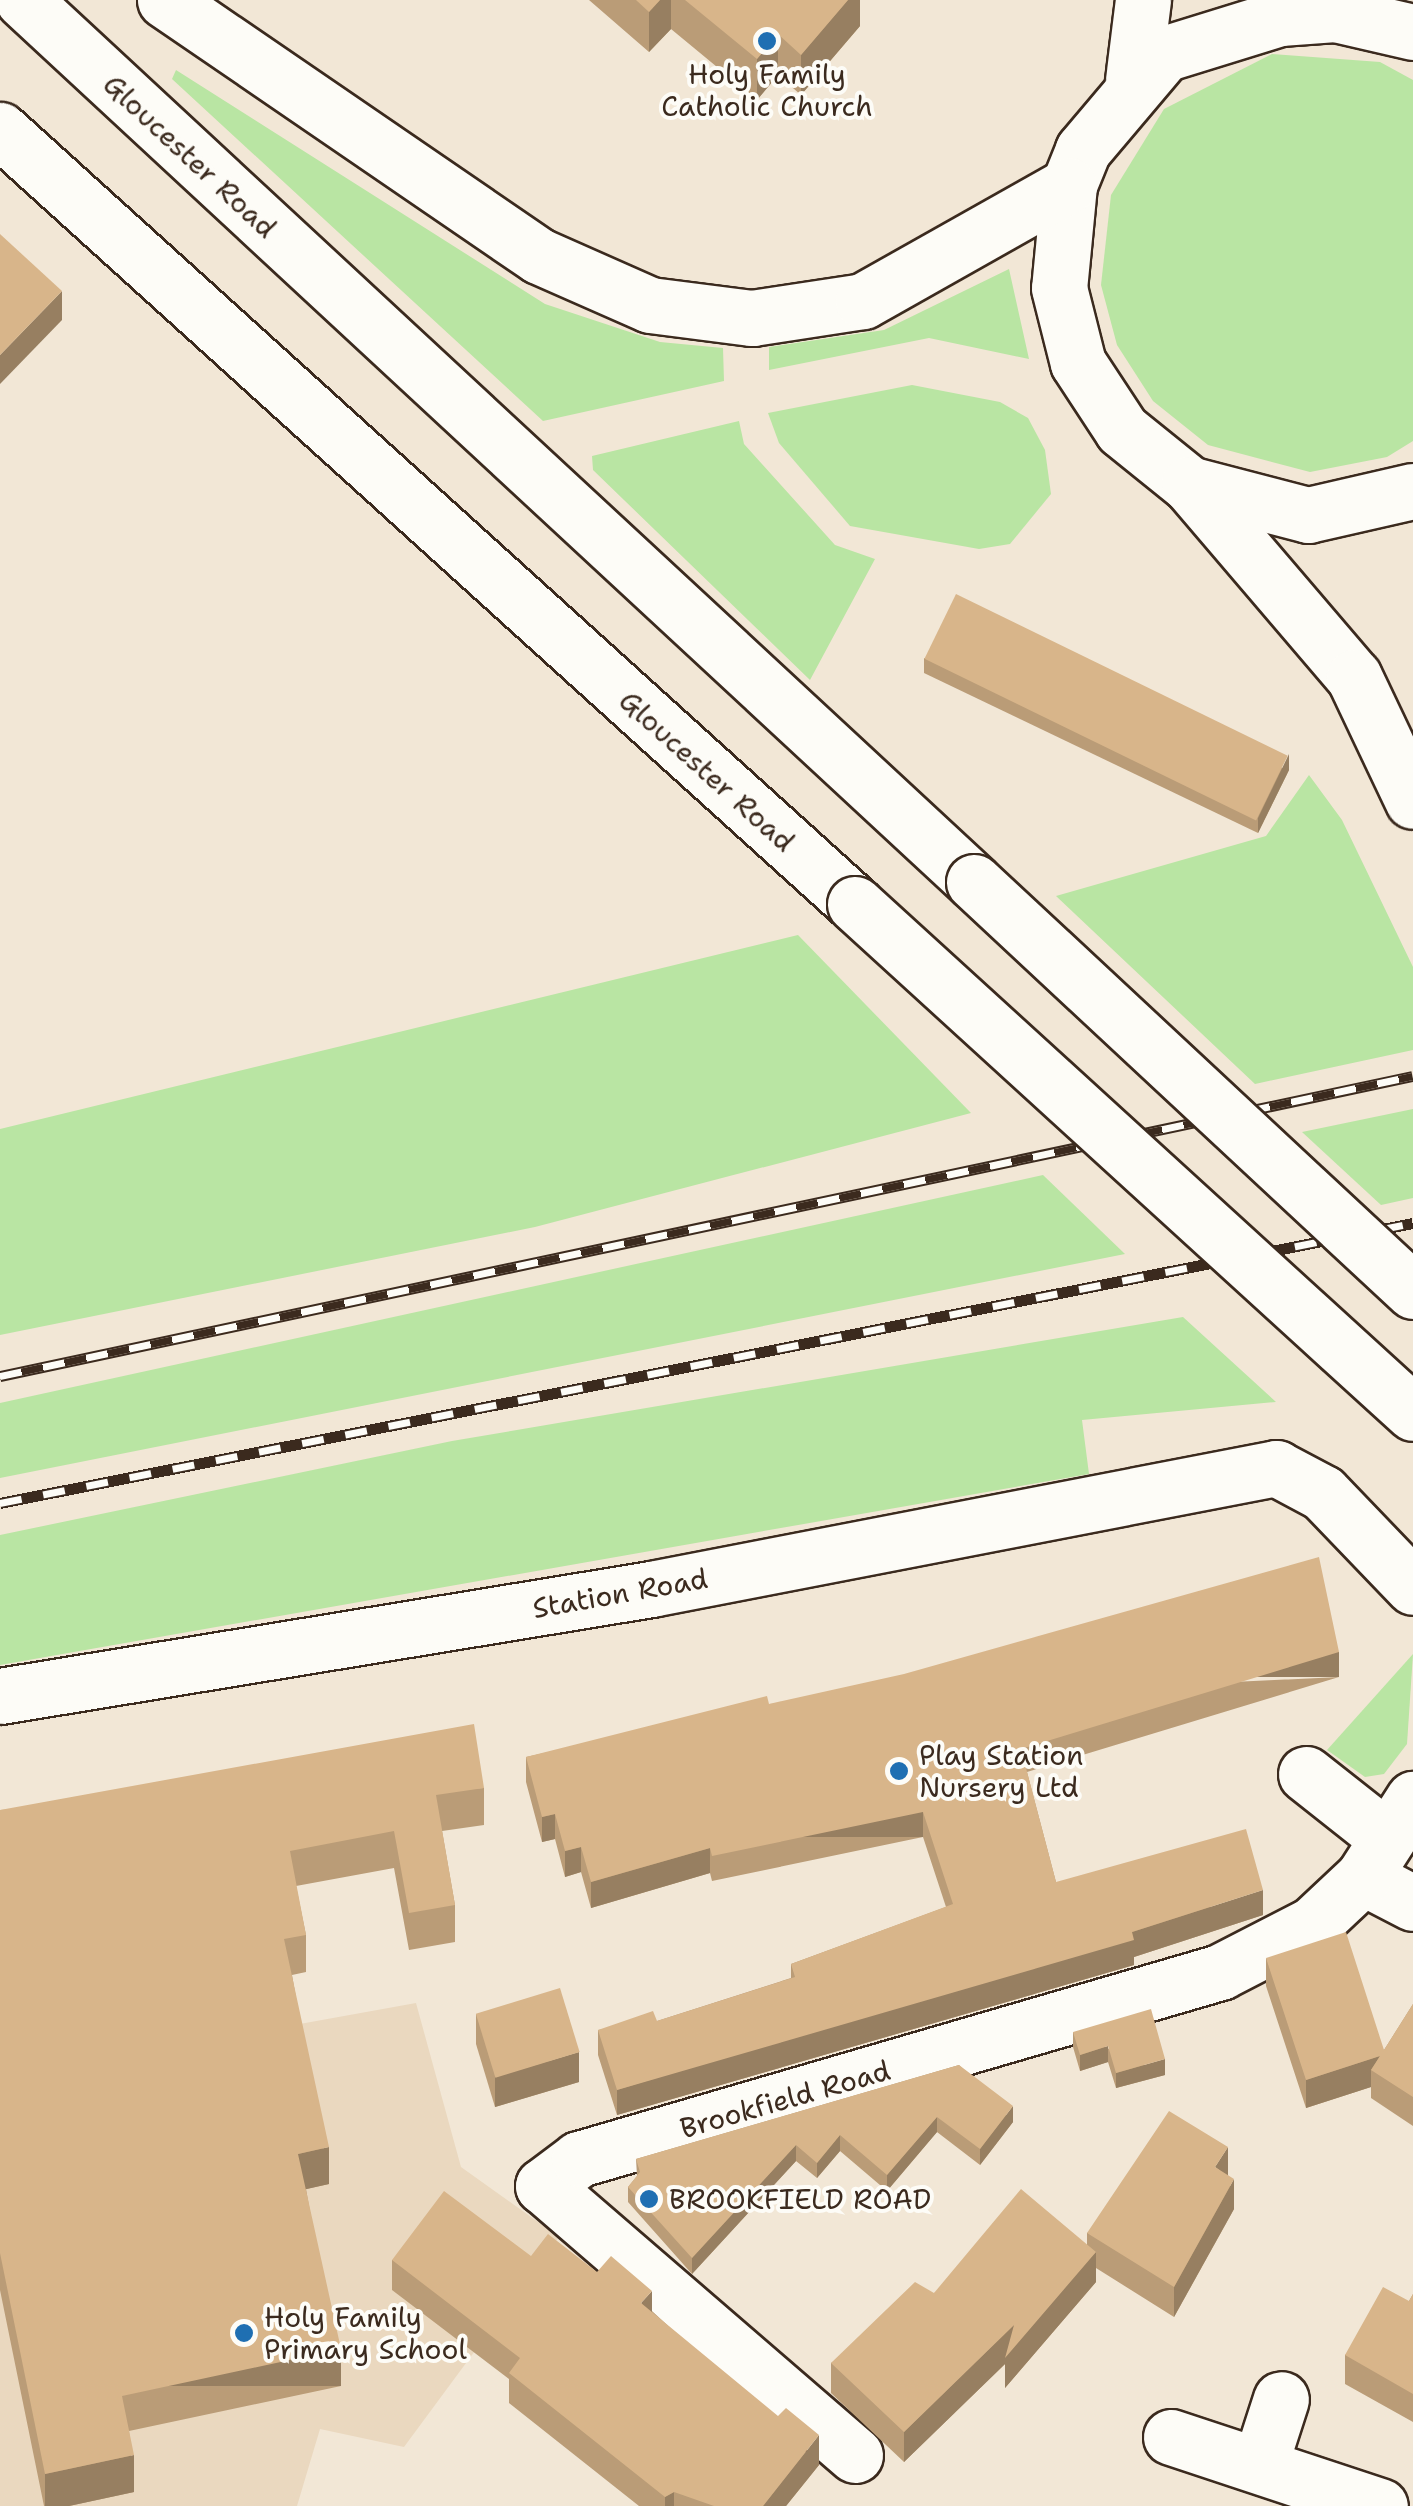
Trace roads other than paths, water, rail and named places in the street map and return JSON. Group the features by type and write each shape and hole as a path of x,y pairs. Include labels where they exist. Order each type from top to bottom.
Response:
{"main road":[{"name":"Gloucester Road","path":"23,0 1413,1291"},
{"path":"165,0 539,256 650,305 752,318 863,300 1070,185"},
{"path":"1133,80 1144,0"},
{"path":"1394,17 1335,14 1243,27 1164,54 1133,80 1070,185 1059,288 1078,363 1122,430 1189,484 1354,677 1413,802"},
{"name":"Gloucester Road","path":"0,130 1413,1413"},
{"path":"1189,484 1308,515 1413,491"},
{"name":"Station Road","path":"0,1696 651,1589 1276,1468 1323,1493 1413,1587"},
{"path":"1306,1774 1388,1838 1413,1902"},
{"name":"Brookfield Road","path":"855,2455 543,2186 578,2159 1220,1972 1314,1924 1388,1838"},
{"path":"1260,2464 1281,2399"},
{"path":"1171,2437 1380,2506"}],"railway":[{"path":"0,1376 1413,1076"},
{"path":"0,1503 1413,1223"}],"place":[{"name":"Holy Family Catholic Church","path":"767,41"},
{"name":"Play Station Nursery Ltd","path":"899,1771"},
{"name":"BROOKFIELD ROAD","path":"649,2199"},
{"name":"Holy Family Primary School","path":"244,2333"}]}
